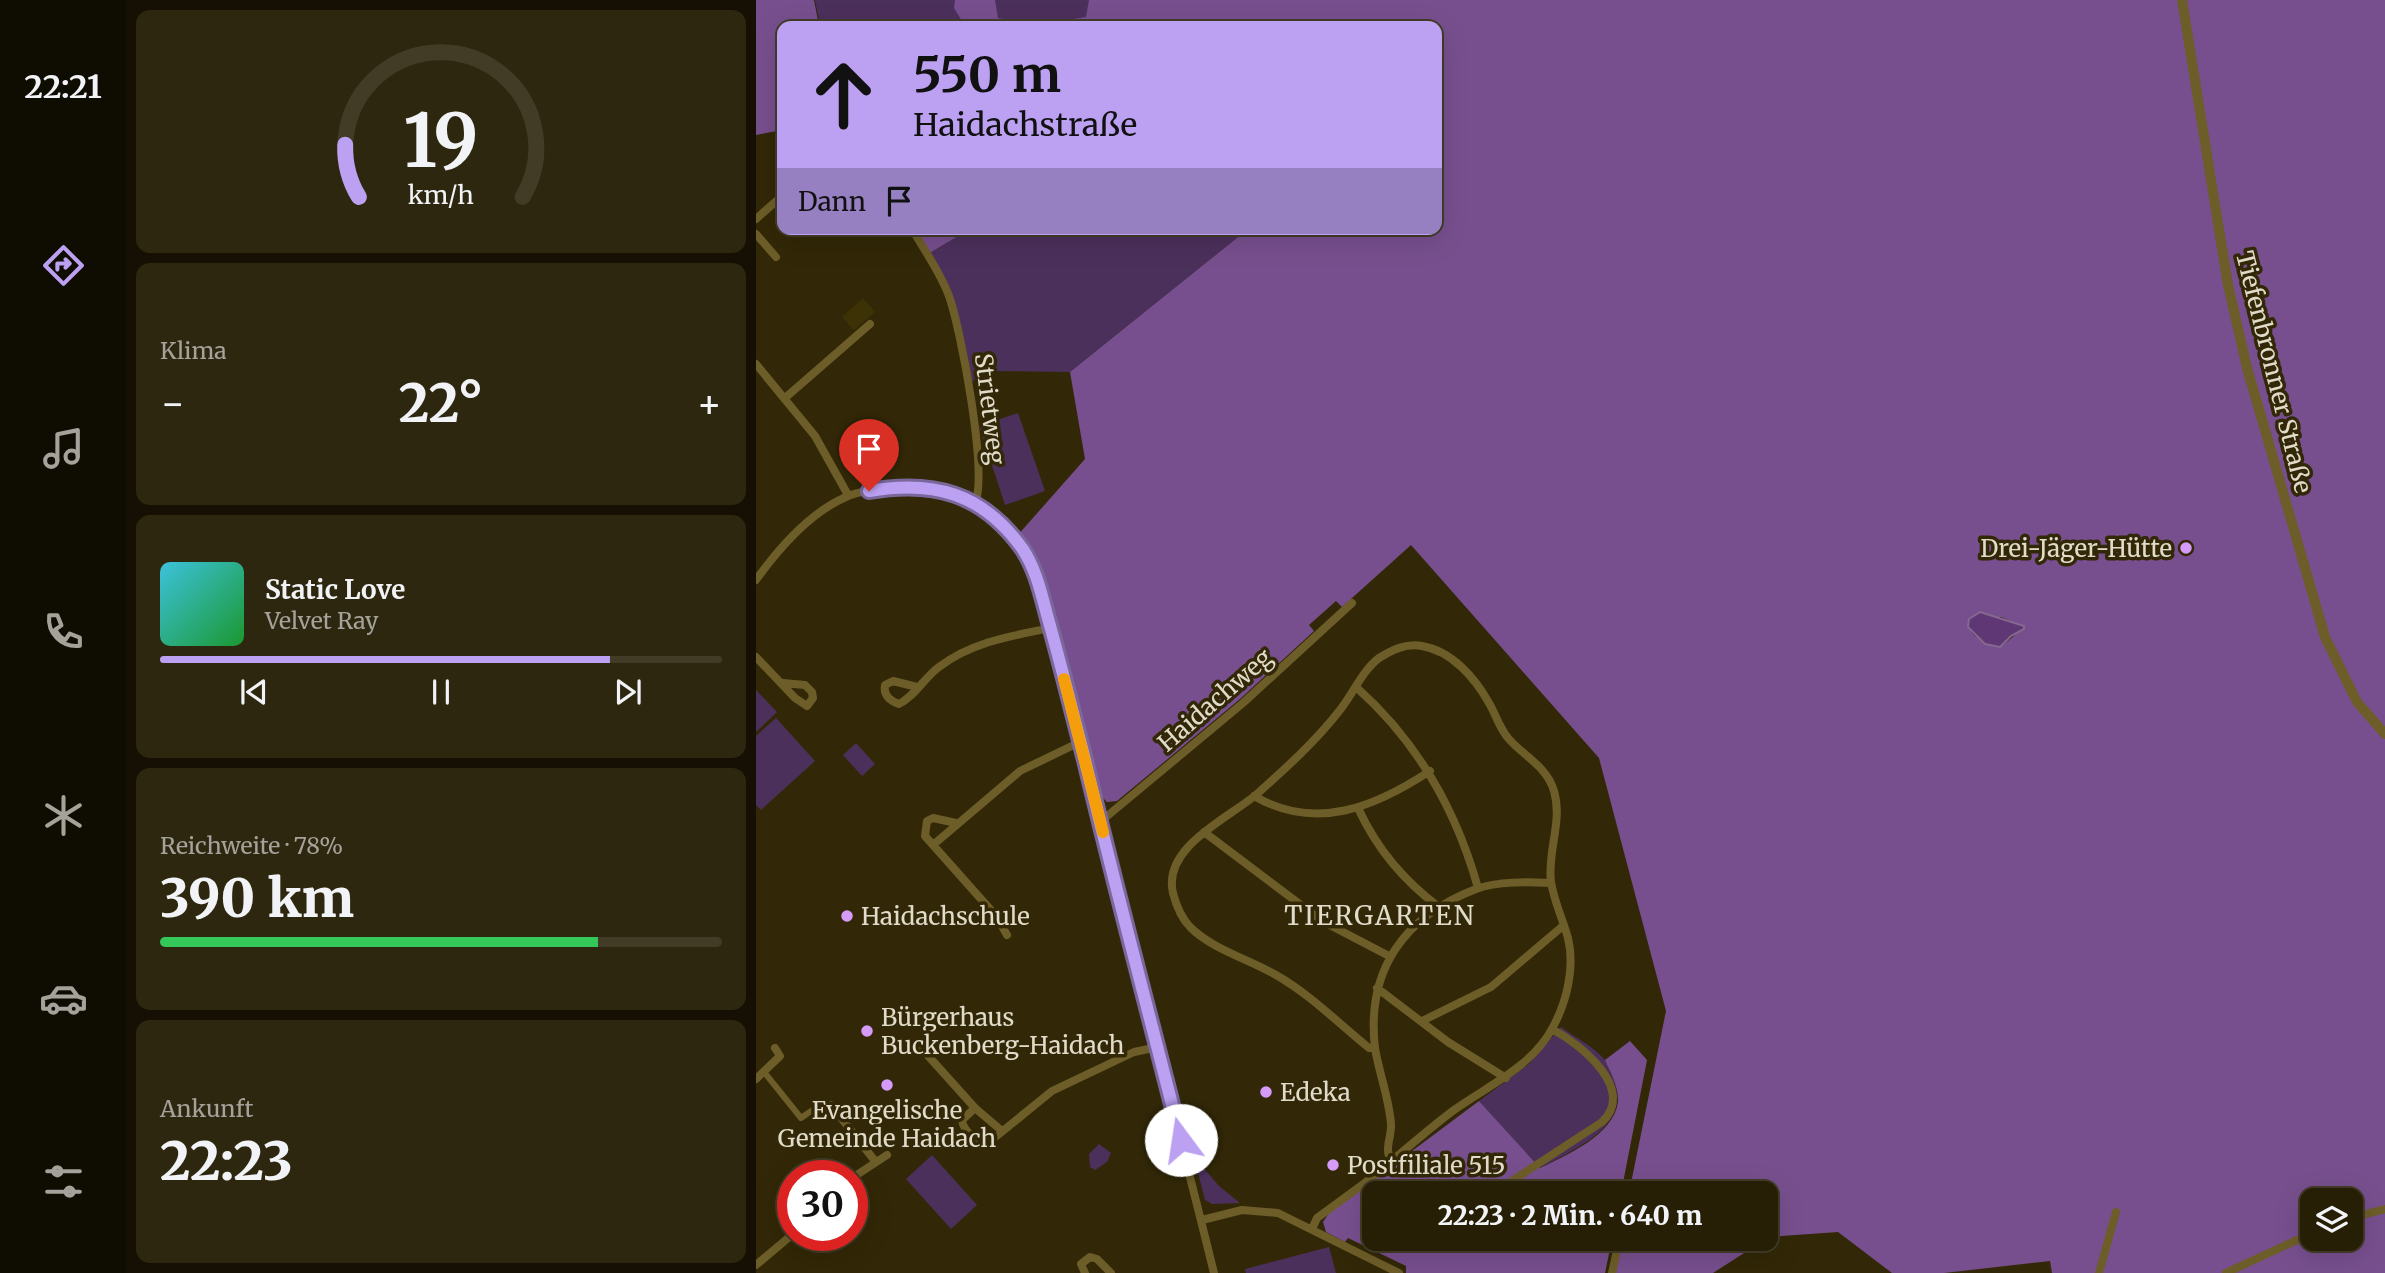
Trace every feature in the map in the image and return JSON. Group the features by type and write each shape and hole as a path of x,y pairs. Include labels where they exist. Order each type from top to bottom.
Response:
{"street":[{"name":"Tiefenbronner Straße","path":"2182,0 2226,275 2246,368 2325,636 2351,692 2385,734"},
{"path":"756,219 777,200"},
{"path":"756,234 776,257"},
{"name":"Strietweg","path":"915,235 944,284 959,326 979,460 979,494 975,503"},
{"path":"785,398 870,324"},
{"path":"756,364 815,436 848,495"},
{"path":"756,580 771,559 811,520 848,495 902,485 944,490 975,503 994,516 1023,550 1034,571 1051,628 1214,1273"},
{"name":"Haidachweg","path":"1100,822 1243,703 1352,603"},
{"path":"917,687 961,652 992,640 1051,628"},
{"path":"1367,1181 1458,1107 1506,1078 1552,1029 1568,985 1570,960 1564,925 1551,883 1551,862 1558,823 1554,788 1539,765 1501,729 1491,705 1462,669 1447,656 1432,649 1408,646 1380,658 1370,666 1319,735 1254,796 1204,832 1183,854 1172,882 1179,911 1188,926 1204,938 1276,975 1312,1000 1369,1048 1375,1048"},
{"path":"756,657 783,683"},
{"path":"1356,687 1404,734 1430,771 1459,829 1478,888"},
{"path":"933,845 1020,771 1080,742"},
{"path":"1254,796 1288,812 1317,814 1358,808 1388,797 1430,771"},
{"path":"1358,808 1384,854 1406,881 1440,908"},
{"path":"956,823 933,818 927,821 925,836 997,917 1007,935"},
{"path":"1204,832 1314,915 1389,956"},
{"path":"1392,1161 1387,1151 1391,1127 1389,1107 1375,1048 1373,1017 1377,988 1389,956 1409,931 1440,908 1478,888 1551,883"},
{"path":"1422,1021 1490,987 1564,925"},
{"path":"1377,988 1506,1078"},
{"path":"1512,1181 1602,1122 1613,1106 1615,1097 1611,1083 1568,1038 1552,1029"},
{"path":"975,1108 962,1123 977,1140 988,1143 1052,1091 1134,1052 1158,1047"},
{"path":"756,1079 780,1056 775,1048"},
{"path":"922,1049 975,1108 1002,1131"},
{"path":"764,1072 802,1118 817,1107 831,1105 875,1161"},
{"path":"868,1166 887,1155"},
{"path":"1312,1228 1317,1218 1362,1185"},
{"path":"1202,1220 1259,1209 1278,1213 1399,1273"},
{"path":"2363,1215 2385,1209"},
{"path":"2099,1273 2116,1212"},
{"path":"2226,1273 2300,1239"},
{"path":"756,1265 777,1247"},
{"path":"1612,1273 1616,1255"},
{"path":"1085,1273 1081,1264 1090,1257 1097,1259 1111,1273"}],"shaded area":[{"path":"756,0 814,0 818,21 777,21 777,131 756,135"},
{"path":"815,0 1458,0 1441,21 819,21"},
{"path":"955,0 995,0 998,18 1014,21 962,21 954,8"},
{"path":"1089,0 2385,0 2385,1273 2052,1273 2050,1261 1944,1273 1892,1273 1838,1232 1778,1236 1778,1181 1631,1181 1666,1011 1599,758 1411,545 1342,607 1336,601 1309,625 1314,631 1240,699 1117,801 1107,802 1100,795 1058,624 1046,591 1017,536 1085,459 1070,372 1241,235 1442,235 1442,21 1061,21 1086,17","holes":["2001,617 2025,627 2003,645 1977,638 1968,624"]},
{"path":"917,235 960,235 928,254"},
{"path":"960,235 1241,235 1070,372 989,371 968,384 961,329 928,254"},
{"path":"863,298 875,312 854,330 842,317"},
{"path":"1018,413 1045,491 1005,505 979,426"},
{"path":"1980,612 2024,626 2024,629 2011,636 2000,647 1985,644 1968,627 1969,619"},
{"path":"756,690 777,712 756,732"},
{"path":"776,718 815,761 761,810 756,805 756,736"},
{"path":"856,743 875,764 862,776 843,755"},
{"path":"1561,1027 1600,1054 1607,1063 1617,1096 1615,1110 1608,1123 1596,1134 1540,1168 1479,1101 1529,1064"},
{"path":"1630,1041 1647,1060 1623,1181 1372,1181 1479,1101 1540,1168 1562,1157 1587,1143 1608,1125 1615,1114 1618,1102 1616,1085 1605,1060"},
{"path":"1099,1144 1111,1153 1107,1162 1095,1170 1090,1167 1089,1154"},
{"path":"932,1155 977,1205 951,1229 906,1179"},
{"path":"1201,1165 1219,1186 1240,1203 1212,1204 1205,1200 1197,1169"},
{"path":"1362,1188 1362,1245 1348,1238 1345,1242 1326,1232 1323,1222 1329,1213"},
{"path":"1329,1247 1336,1273 1246,1273 1245,1269"},
{"path":"1375,1251 1610,1251 1605,1273 1406,1273 1406,1266"},
{"path":"1618,1251 1747,1251 1713,1273 1613,1273"}],"slow traffic":[{"path":"1064,679 1103,832"}],"place":[{"name":"Drei-Jäger-Hütte","path":"2186,548"},
{"name":"Haidachschule","path":"847,916"},
{"name":"Bürgerhaus Buckenberg-Haidach","path":"867,1031"},
{"name":"Evangelische Gemeinde Haidach","path":"887,1085"},
{"name":"Edeka","path":"1266,1092"},
{"name":"Postfiliale 515","path":"1333,1165"}],"district":[{"name":"TIERGARTEN","path":"1380,915"}],"route":[{"path":"869,491 902,485 922,486 944,490 975,503 994,516 1009,532 1034,571 1073,711 1181,1140"}]}
